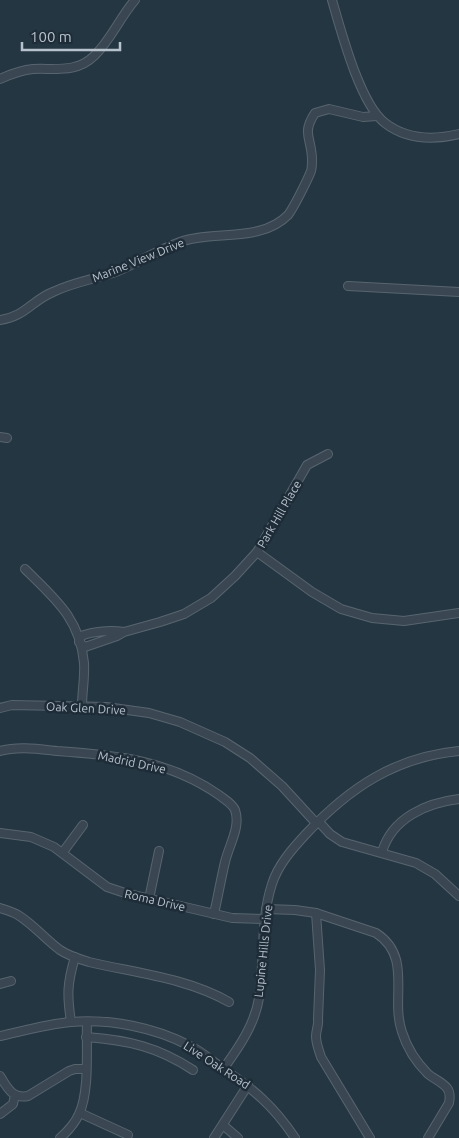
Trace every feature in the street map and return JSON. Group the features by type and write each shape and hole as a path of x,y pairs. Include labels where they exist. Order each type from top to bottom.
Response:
{"street":[{"path":"0,79 18,71 32,69 70,69 93,58 135,0"},
{"path":"332,0 352,64 363,90 378,116 386,124 409,136 441,138 459,134"},
{"name":"Marine View Drive","path":"0,320 21,314 47,294 117,271 180,242 191,239 246,234 274,225 288,214 312,170 312,158 307,134 308,124 315,113 329,109 363,116 378,116"},
{"path":"348,286 459,292"},
{"name":"Park Hill Place","path":"80,639 85,647 124,632 176,617 204,602 235,576 257,552 307,465 328,454"},
{"path":"257,552 312,592 341,610 372,618 404,621 459,613"},
{"path":"25,569 62,606 72,621 80,639 84,664 82,706"},
{"path":"80,639 91,632 124,632"},
{"name":"Oak Glen Drive","path":"0,708 12,705 106,707 149,713 180,722 225,742 250,758 282,786 330,834 342,842 416,863 435,874 459,896"},
{"name":"Madrid Drive","path":"0,751 20,748 98,754 137,760 168,768 200,782 231,804 237,818 236,828 226,859 214,914"},
{"name":"Lupine Hills Drive","path":"224,1068 250,1028 259,999 266,909 272,883 288,853 317,822 363,783 393,767 422,757 459,751"},
{"path":"382,852 391,830 403,819 428,806 459,799"},
{"path":"63,852 83,825"},
{"name":"Roma Drive","path":"0,833 31,837 63,852 108,887 124,893 232,918 265,919"},
{"path":"149,899 159,851"},
{"path":"0,908 17,915 62,951 75,957 89,962 195,985 229,1002"},
{"path":"266,909 316,913 376,933 383,937 394,951 398,961 398,1015 402,1032 412,1055 428,1074 446,1088 450,1097 449,1103 428,1138"},
{"path":"316,913 320,970 319,1025 316,1033 316,1043 321,1057 370,1138"},
{"path":"71,1022 67,996 68,979 75,957"},
{"path":"0,984 11,980"},
{"name":"Live Oak Road","path":"0,1036 71,1022 104,1022 142,1028 177,1040 191,1046 248,1085 268,1102 294,1138"},
{"path":"60,1138 71,1128 80,1113 85,1088 87,1022"},
{"path":"86,1037 118,1040 155,1050 193,1070"},
{"path":"0,1076 8,1090 22,1097 28,1096 69,1071 86,1069"},
{"path":"214,1138 248,1085"},
{"path":"0,1114 13,1104 15,1095"},
{"path":"80,1113 128,1135"},
{"path":"223,1125 238,1138"}]}
